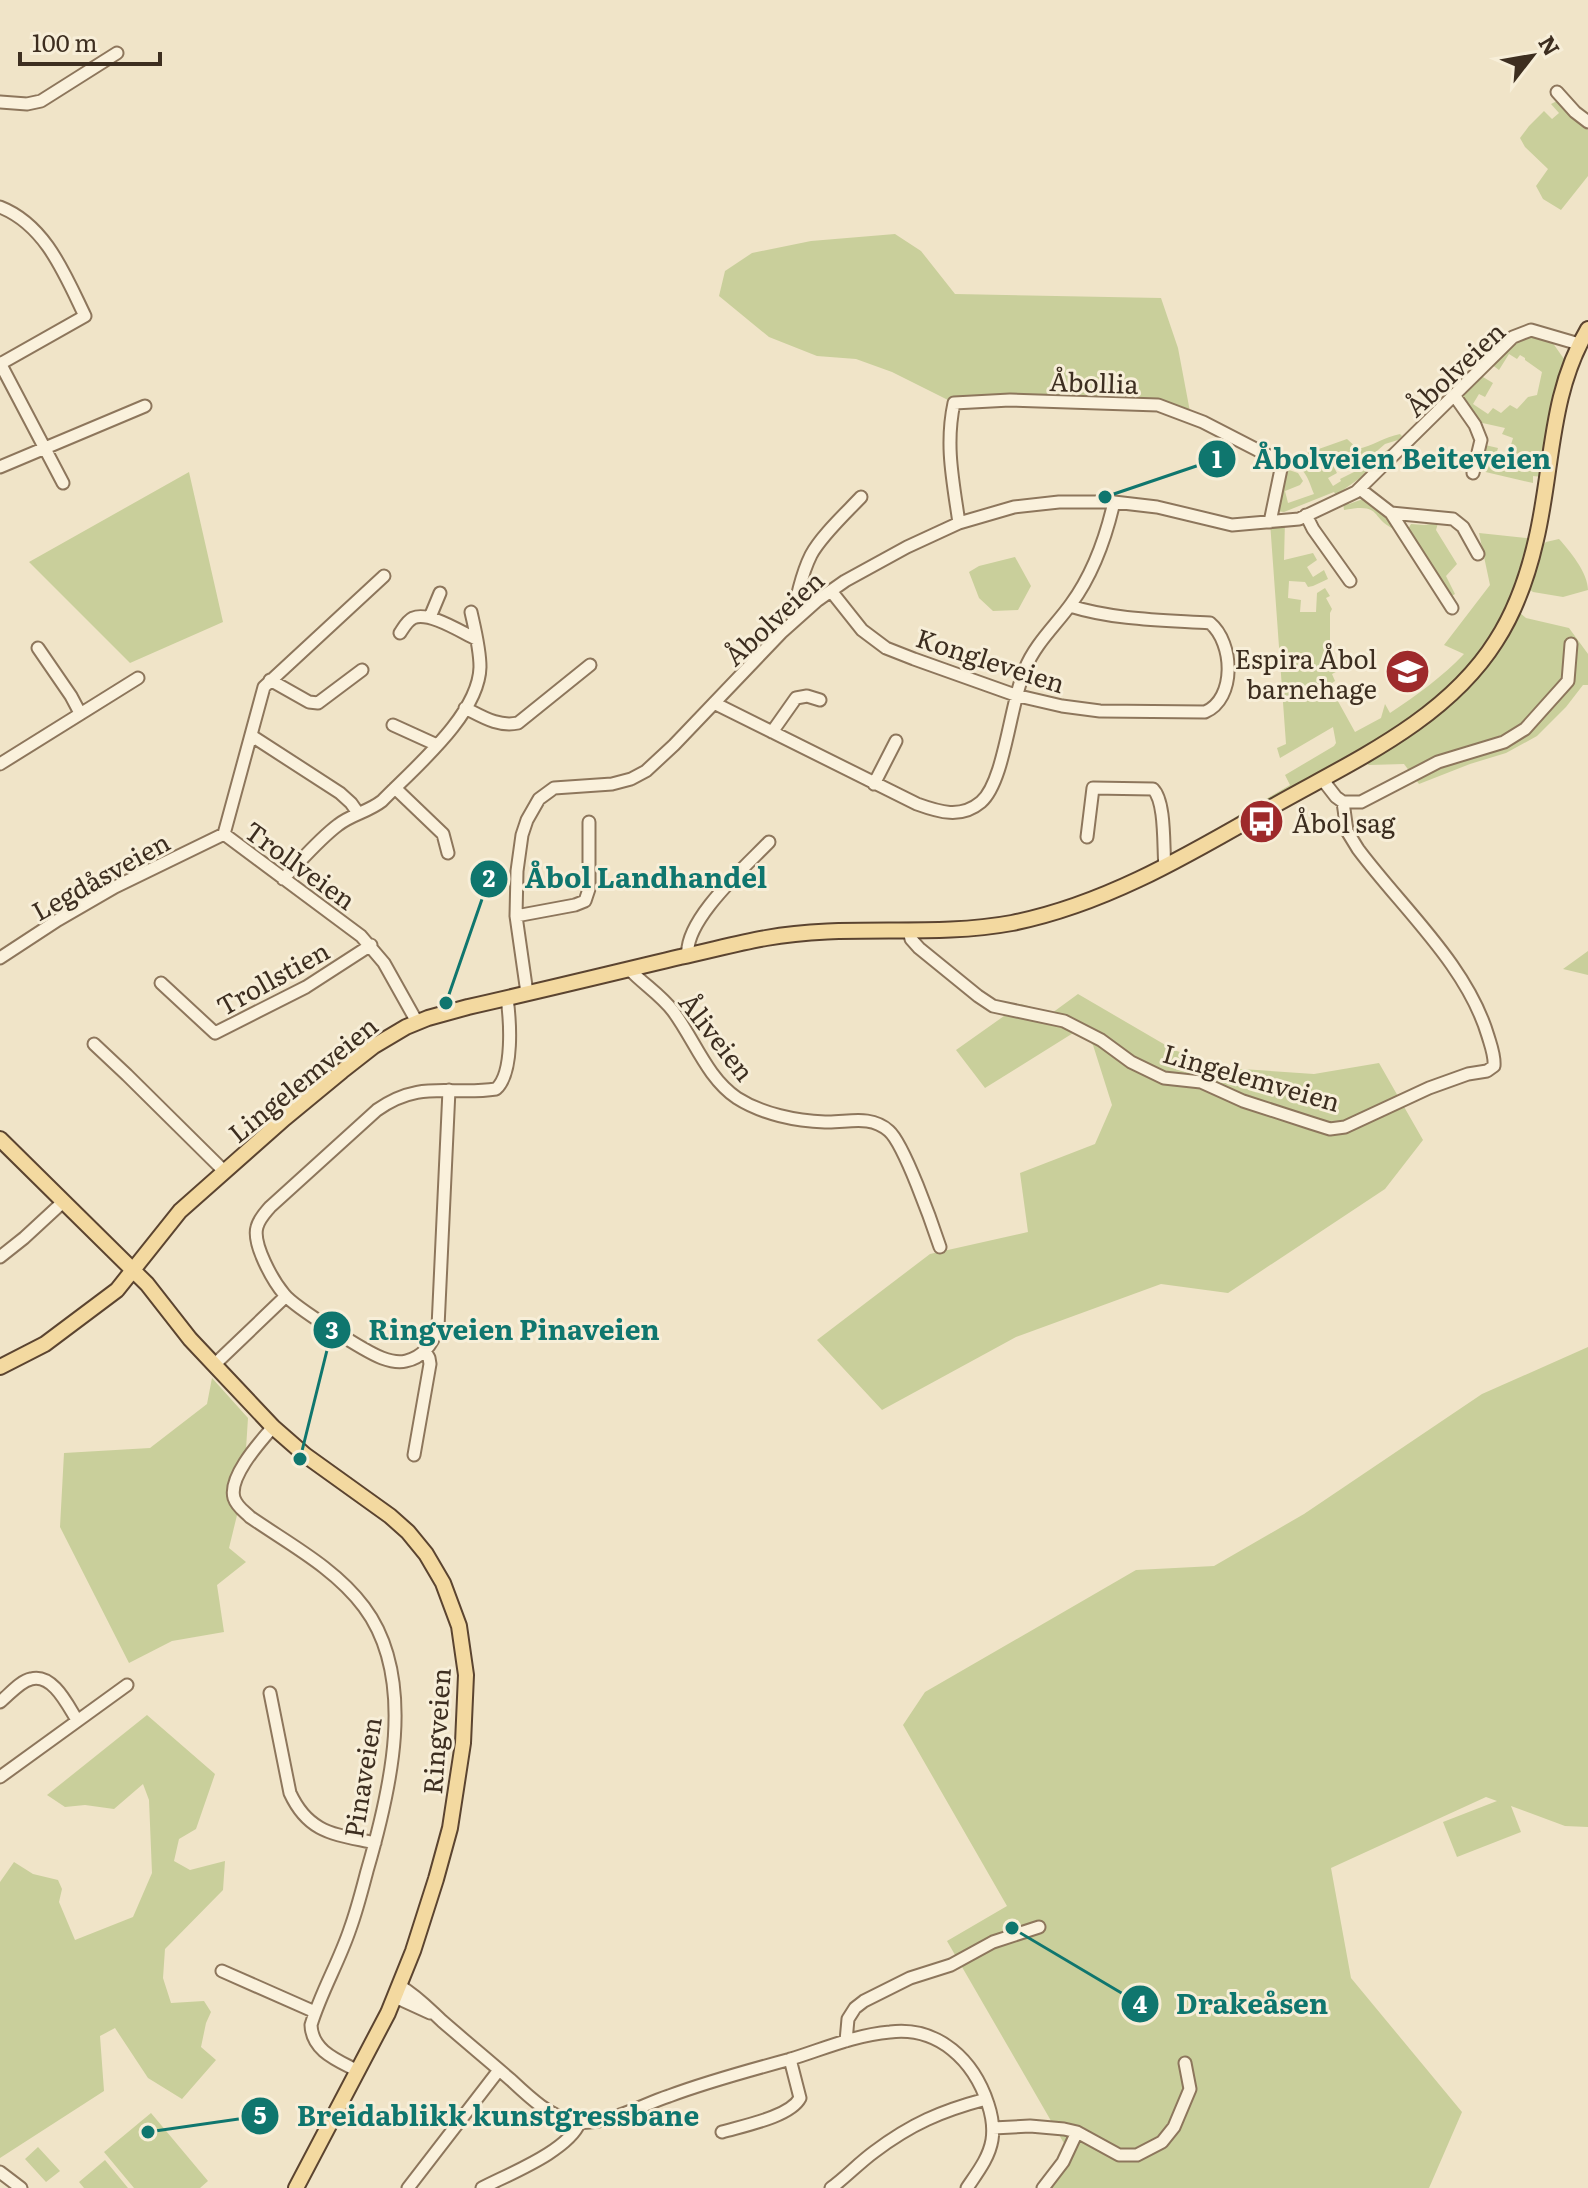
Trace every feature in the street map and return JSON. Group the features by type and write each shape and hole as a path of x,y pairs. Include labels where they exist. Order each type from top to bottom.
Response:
{"main road":[{"name":"Lingelemveien","path":"0,1367 45,1344 117,1290 129,1270 180,1211 224,1171 374,1046 417,1022 442,1013 781,935 976,928 1014,922 1074,905 1165,867 1386,742 1433,710 1472,672 1496,641 1521,590 1536,539 1564,381 1588,329"},
{"name":"Ringveien","path":"0,1139 103,1243 113,1259 129,1270 141,1290 171,1316 273,1427 305,1455 408,1532 443,1583 459,1626 466,1694 463,1743 453,1814 429,1902 398,1992 296,2188"}],"street":[{"path":"0,102 27,104 41,101 117,53"},
{"path":"1557,92 1588,122"},
{"path":"0,207 29,224 48,246 85,316 0,364 63,483"},
{"name":"Åbolveien","path":"527,993 516,916 517,871 522,835 539,799 554,788 599,786 631,779 656,762 793,622 845,581 959,523 1014,507 1059,502 1114,502 1157,507 1232,525 1299,519 1360,489 1513,337 1531,330 1551,335 1577,348"},
{"path":"1454,395 1475,425 1481,440 1473,473"},
{"name":"Åbollia","path":"959,523 950,455 949,427 954,403 1010,400 1158,405 1203,422 1275,459 1281,469 1270,522"},
{"path":"0,467 145,406"},
{"path":"1360,489 1391,513 1452,608"},
{"path":"793,622 795,604 812,554 861,497"},
{"path":"714,703 874,784 935,810 952,814 976,806 992,789 998,776 1015,695 1031,656 1082,588 1094,563 1114,502"},
{"path":"1391,513 1453,519 1463,527 1478,554"},
{"path":"1306,515 1336,565 1350,581"},
{"name":"Trollveien","path":"384,576 264,687 224,834 371,945 417,1022"},
{"name":"Kongleveien","path":"831,591 862,630 886,648 1015,695 1100,711 1205,712 1218,704 1228,671 1226,649 1223,638 1210,623 1113,616 1070,606"},
{"path":"430,617 440,593"},
{"path":"283,879 338,825 358,813 370,811 452,728 465,708 480,670 471,612"},
{"path":"400,633 416,616 430,617 476,639"},
{"path":"1343,802 1366,800 1438,762 1504,742 1525,729 1568,681 1571,644"},
{"path":"38,648 80,713"},
{"path":"465,708 498,724 518,723 590,665"},
{"path":"270,680 309,702 318,703 362,670"},
{"path":"0,764 138,678"},
{"path":"772,732 796,698 807,696 820,700"},
{"path":"393,725 437,745"},
{"path":"252,736 340,793 358,813"},
{"path":"874,784 896,741"},
{"name":"Lingelemveien","path":"909,931 919,948 993,1006 1064,1021 1101,1040 1131,1062 1164,1078 1201,1082 1243,1101 1330,1129 1345,1127 1429,1088 1468,1074 1487,1071 1494,1066 1495,1060 1486,1028 1470,994 1454,969 1358,849 1347,831 1343,802 1322,779"},
{"path":"395,788 443,834 448,853"},
{"path":"1087,837 1093,788 1153,789 1161,805 1165,867"},
{"path":"516,916 585,901 589,889 589,822"},
{"name":"Legdåsveien","path":"0,958 115,887 224,834"},
{"path":"688,956 687,946 705,911 769,842"},
{"name":"Trollstien","path":"161,983 215,1033 306,987 371,945"},
{"name":"Åliveien","path":"629,969 671,1008 715,1077 741,1101 755,1108 798,1119 877,1122 891,1132 901,1147 940,1247"},
{"path":"449,1090 438,1327 434,1340 418,1357 405,1361 384,1359 285,1297 260,1249 257,1225 263,1215 390,1101 418,1091 449,1090 487,1091 502,1084 507,1065 507,998"},
{"path":"94,1044 224,1171"},
{"path":"0,1257 63,1202"},
{"path":"214,1365 285,1297"},
{"path":"414,1455 430,1364 425,1351"},
{"name":"Pinaveien","path":"273,1427 240,1472 233,1492 235,1500 250,1517 334,1575 366,1609 392,1669 394,1691 394,1735 375,1843 351,1928 315,2012"},
{"path":"0,1702 28,1680 38,1678 54,1687 77,1720"},
{"path":"0,1777 127,1685"},
{"path":"270,1693 290,1793 297,1808 311,1824 325,1832 375,1843"},
{"path":"846,2041 848,2019 864,2001 910,1978 951,1965 993,1942 1039,1927"},
{"path":"222,1971 315,2012 311,2025 315,2042 323,2051 358,2071"},
{"path":"398,1992 425,2002 440,2019 546,2109 567,2120 580,2122 614,2116 700,2085 846,2041 905,2031 935,2039 967,2063 983,2089 993,2128 987,2158 967,2188"},
{"path":"722,2132 788,2111 798,2103 800,2098 790,2059"},
{"path":"993,2128 1052,2127 1077,2132 1106,2149 1126,2156 1137,2155 1157,2146 1171,2133 1189,2094 1185,2063"},
{"path":"408,2188 499,2070"},
{"path":"831,2188 901,2132 932,2116 986,2099"},
{"path":"482,2188 563,2145 577,2131 580,2122"},
{"path":"1043,2188 1063,2162 1077,2132"},
{"path":"0,2172 21,2188"}],"green space":[{"path":"1559,100 1588,130 1588,176 1561,210 1543,199 1536,186 1548,169 1520,138 1544,111 1552,119 1559,113 1551,104"},
{"path":"895,234 921,251 955,294 1161,298 1178,348 1191,417 1158,405 954,403 892,372 856,359 817,356 769,337 719,296 725,271 752,253 811,241"},
{"path":"1525,334 1550,339 1564,359 1550,412 1542,477 1533,476 1533,483 1477,470 1485,445 1498,448 1495,458 1506,462 1513,438 1502,434 1505,428 1478,422 1460,395 1478,374 1493,383 1485,397 1479,394 1473,404 1488,414 1493,408 1501,413 1510,405 1517,409 1528,397 1537,395 1542,372 1525,358 1520,355 1517,359 1509,354 1499,370 1491,364 1511,341"},
{"path":"1400,434 1402,436 1398,440 1385,444 1370,457 1348,463 1343,456 1331,462 1337,473 1328,478 1333,486 1390,448 1360,478 1336,495 1334,492 1284,512 1276,511 1286,469 1298,473 1303,481 1285,491 1288,503 1314,494 1304,472 1283,463 1284,458 1299,456 1347,439 1358,449"},
{"path":"189,472 223,622 130,663 29,562"},
{"path":"1363,499 1377,506 1396,530 1371,510 1344,510 1343,503"},
{"path":"1285,520 1284,560 1313,553 1317,560 1307,567 1313,577 1324,570 1328,579 1308,587 1305,582 1289,581 1288,598 1301,600 1300,612 1316,612 1317,593 1325,588 1332,609 1330,669 1355,655 1359,660 1332,674 1335,681 1329,685 1355,732 1381,718 1385,704 1390,713 1438,678 1464,654 1444,645 1490,585 1479,533 1536,539 1514,608 1526,618 1569,628 1588,654 1588,685 1583,685 1537,736 1506,753 1419,784 1404,764 1369,765 1357,758 1238,826 1234,818 1290,785 1285,775 1336,743 1333,727 1280,758 1277,748 1286,744 1270,522"},
{"path":"1438,523 1436,530 1457,564 1446,576 1455,594 1450,597 1408,529 1411,524"},
{"path":"1559,539 1582,570 1588,590 1563,597 1533,592 1529,589 1543,545"},
{"path":"1015,557 1031,586 1018,610 993,611 979,598 969,572 979,566"},
{"path":"1588,951 1588,975 1563,969"},
{"path":"1078,994 1174,1050 1227,1068 1314,1074 1379,1063 1423,1140 1385,1189 1228,1293 1161,1284 1016,1337 882,1410 817,1340 930,1254 1028,1232 1020,1173 1095,1144 1112,1105 1093,1045 1078,1030 985,1088 956,1050 1021,1004 1052,1013"},
{"path":"1588,1347 1588,1827 1565,1826 1511,1806 1521,1832 1457,1857 1443,1822 1497,1801 1486,1797 1331,1868 1351,1978 1462,2112 1429,2188 1037,2188 1069,2152 947,1941 1007,1906 903,1725 925,1692 1136,1570 1214,1566 1304,1514 1482,1394"},
{"path":"212,1378 248,1418 245,1464 235,1482 239,1507 229,1548 246,1562 217,1585 224,1632 172,1641 129,1663 60,1527 64,1453 150,1448 207,1404"},
{"path":"147,1715 215,1774 196,1829 179,1839 174,1861 190,1870 225,1861 223,1890 165,1949 163,1978 171,2003 204,2001 211,2012 201,2047 216,2060 182,2099 148,2078 115,2028 100,2036 104,2091 0,2158 0,1882 14,1862 33,1874 58,1880 62,1889 59,1902 75,1940 133,1917 152,1873 149,1800 143,1784 114,1809 85,1805 65,1807 47,1795"},
{"path":"151,2113 208,2181 200,2188 134,2188 104,2152"},
{"path":"38,2147 60,2171 46,2182 25,2159"},
{"path":"105,2160 128,2188 84,2188 79,2182"}],"place":[{"name":"Åbolveien Beiteveien","path":"1105,497"},
{"name":"Espira Åbol barnehage","path":"1408,672"},
{"name":"Åbol sag","path":"1261,821"},
{"name":"Åbol Landhandel","path":"446,1003"},
{"name":"Ringveien Pinaveien","path":"300,1459"},
{"name":"Drakeåsen","path":"1012,1928"},
{"name":"Breidablikk kunstgressbane","path":"148,2132"}]}
